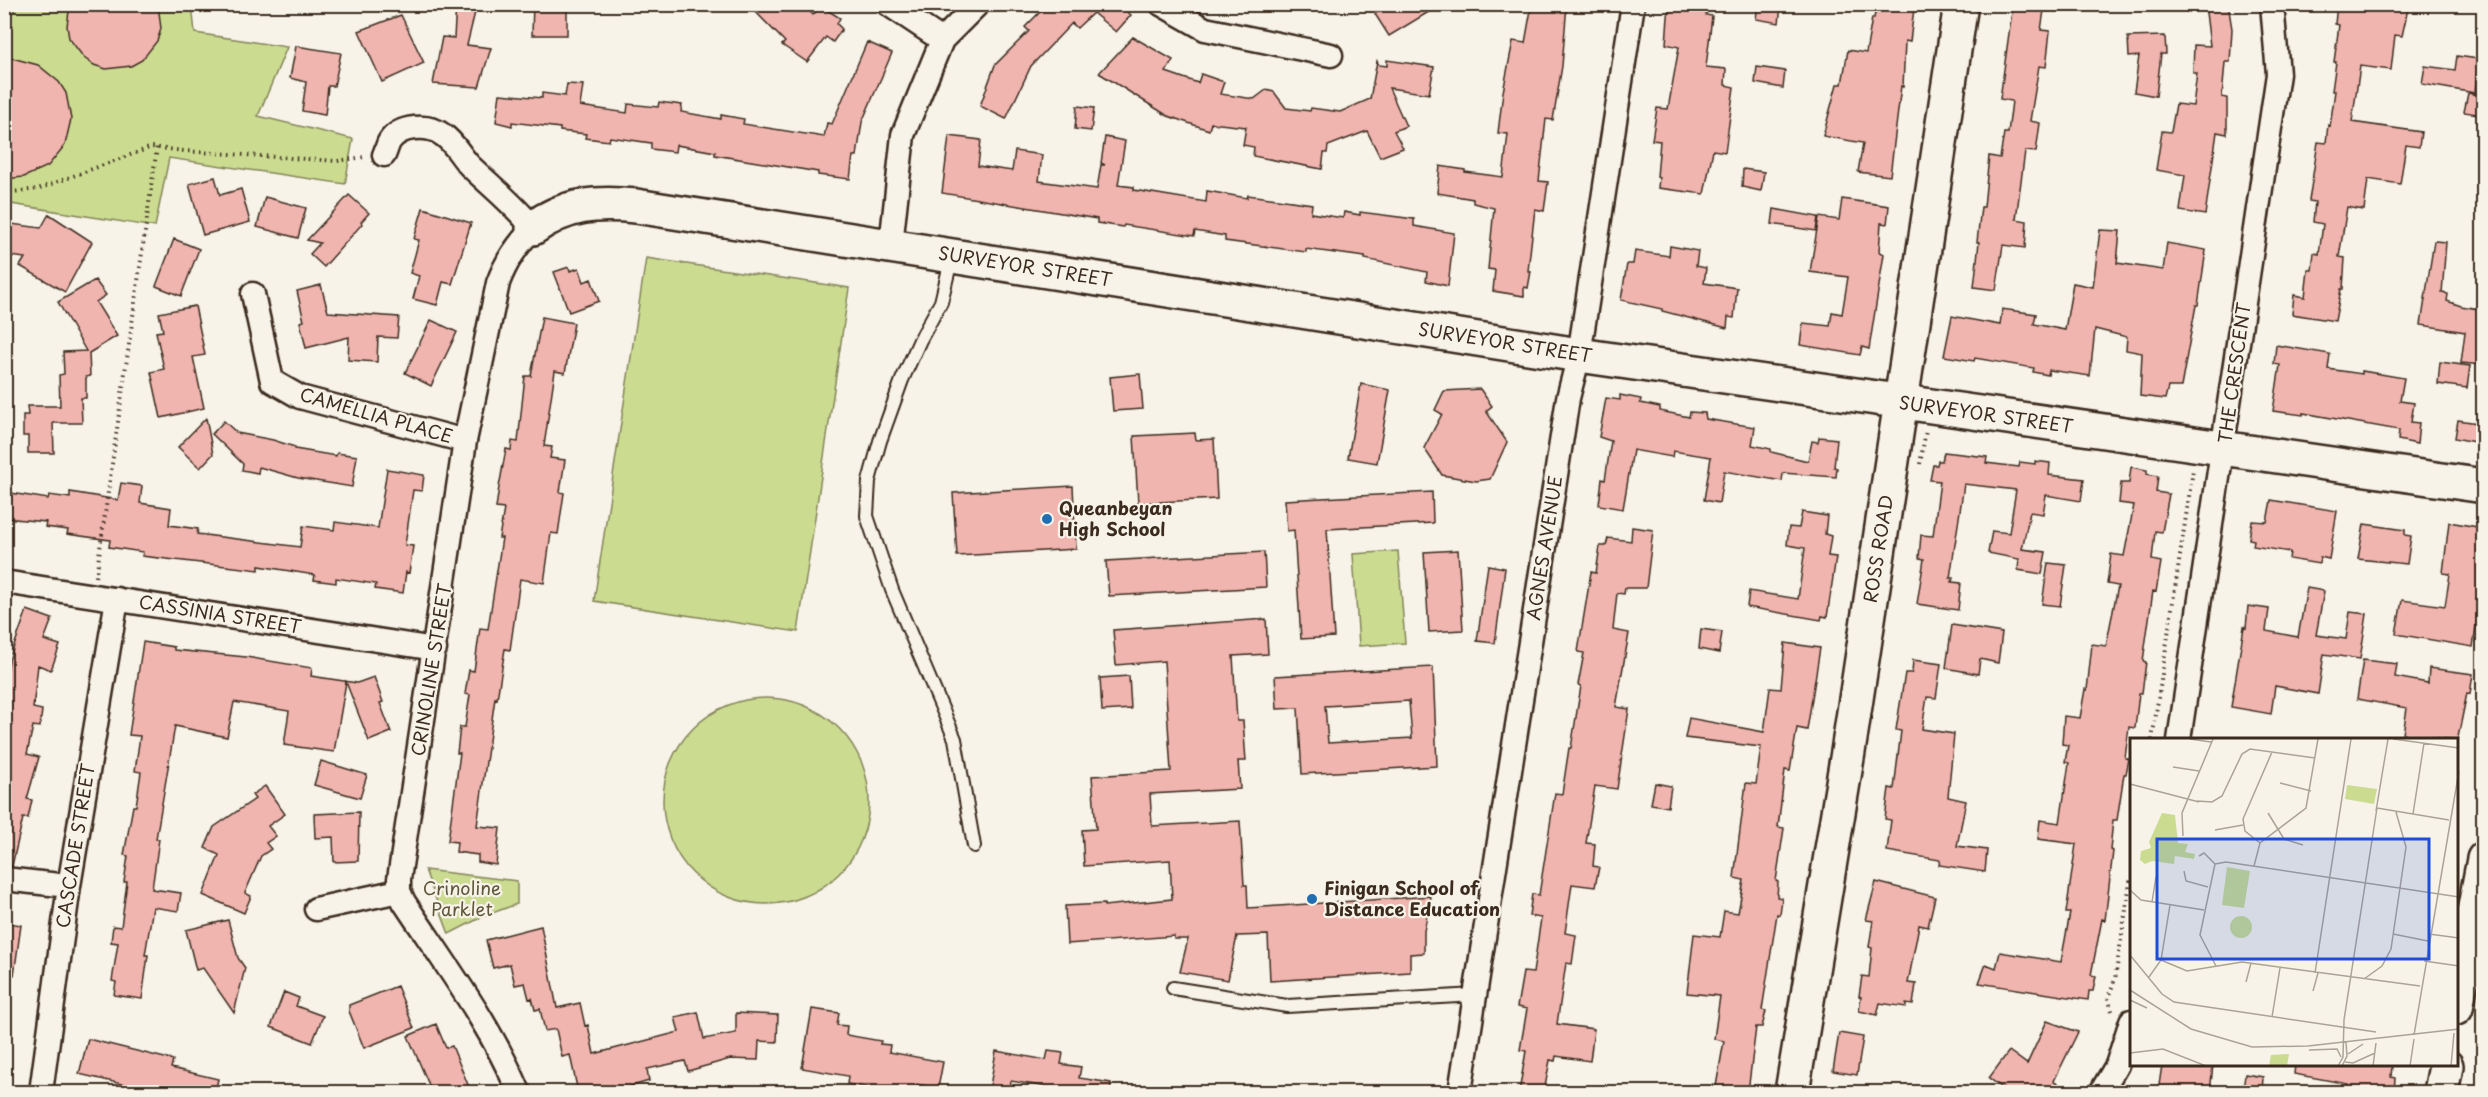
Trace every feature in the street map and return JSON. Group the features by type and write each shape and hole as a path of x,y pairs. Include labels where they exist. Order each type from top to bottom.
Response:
{"street":[{"path":"888,4 942,40"},
{"path":"891,245 903,135 942,40 978,4"},
{"path":"1161,4 1205,29 1330,55"},
{"name":"AGNES AVENUE","path":"1460,1092 1566,409 1579,355 1633,4"},
{"name":"ROSS ROAD","path":"1792,1092 1846,763 1919,413 1961,4"},
{"name":"ROSS ROAD","path":"1814,1092 1919,413 1979,4"},
{"name":"THE CRESCENT","path":"2179,738 2278,74 2272,4"},
{"path":"384,155 390,140 407,130 425,126 435,130 444,135 469,165 519,210 534,228"},
{"name":"SURVEYOR STREET","path":"534,228 547,218 564,210 591,203 608,203 891,245 1579,355 1919,413 2223,449 2484,486"},
{"name":"CRINOLINE STREET","path":"399,891 465,441 498,283 504,265 514,249 534,228"},
{"name":"CAMELLIA PLACE","path":"253,294 272,381 300,397 465,441"},
{"name":"CASSINIA STREET","path":"4,582 435,649"},
{"name":"CASCADE STREET","path":"41,1092 69,886 117,599"},
{"path":"2458,996 2464,924 2483,861"},
{"path":"4,879 69,886"},
{"path":"316,909 399,891 485,1024 505,1059 519,1092"},
{"path":"2101,1092 2117,1065 2123,1019"},
{"path":"2441,1092 2446,1067"}],"lane":[{"path":"952,255 941,302 902,380 880,441 868,481 867,516 892,590 955,739 974,846"},
{"path":"1173,988 1287,1006 1475,995"}],"path":[{"path":"4,18 19,4"},
{"path":"4,193 38,189 147,147 337,161 384,155"},
{"path":"94,595 157,147"},
{"path":"1918,476 1926,428 1919,413"},
{"path":"2152,738 2193,470 2182,468"},
{"path":"2123,1019 2109,998 2115,979 2130,883"}],"green space":[{"path":"4,5 192,5 195,33 287,47 258,116 353,139 345,184 169,158 155,227 5,203"},
{"path":"646,258 849,288 798,632 594,601"},
{"path":"1398,551 1405,643 1359,646 1353,554"},
{"path":"766,698 786,700 805,706 831,722 845,736 861,762 867,781 869,801 867,821 861,840 845,866 831,880 805,896 786,902 766,904 746,902 727,896 701,880 687,866 671,840 665,821 663,801 665,781 671,762 687,736 701,722 727,706 746,700"},
{"name":"Crinoline Parklet","path":"425,870 517,881 517,904 484,916 449,934"}],"building":[{"path":"70,4 158,4 161,29 157,41 142,60 131,66 106,69 94,65 84,58 69,38 67,26"},
{"path":"456,4 477,4 467,45 491,48 479,87 433,84 442,37 454,38"},
{"path":"533,4 567,4 567,35 532,35"},
{"path":"748,4 803,4 813,15 821,6 840,18 837,24 842,29 833,42 826,37 807,62 782,45 785,42"},
{"path":"1048,4 1119,4 1131,15 1116,32 1093,13 1077,28 1072,23 1031,66 1006,119 980,106 995,65 1029,31 1025,27"},
{"path":"1390,4 1442,4 1389,36 1375,14"},
{"path":"1532,4 1567,4 1562,66 1553,120 1546,119 1539,181 1548,182 1544,211 1535,209 1528,271 1531,271 1528,288 1524,287 1524,296 1493,291 1495,270 1488,269 1494,208 1473,203 1473,199 1437,193 1440,166 1503,177 1508,134 1498,133 1503,92 1513,41 1525,43"},
{"path":"1669,4 1708,4 1706,15 1712,16 1706,67 1726,69 1725,85 1734,87 1725,152 1713,150 1704,194 1658,188 1660,141 1652,140 1657,108 1668,109 1679,47 1666,44"},
{"path":"1758,4 1781,6 1779,23 1756,19"},
{"path":"1877,4 1914,8 1910,42 1905,41 1903,87 1901,86 1890,176 1858,172 1863,143 1823,136 1837,84 1842,84 1848,50 1866,53 1872,18 1874,18"},
{"path":"2013,4 2045,4 2041,30 2050,31 2046,67 2039,66 2030,121 2040,123 2036,152 2025,151 2016,219 2027,221 2025,248 2003,245 1996,290 1974,287 1981,207 1984,207 1989,156 2000,158 2004,133 2008,133 2012,101 2000,99"},
{"path":"2205,4 2228,4 2232,29 2230,62 2225,62 2222,97 2227,98 2227,134 2217,132 2205,215 2180,211 2185,175 2156,170 2162,131 2171,132 2176,104 2193,106 2197,73 2193,73 2194,45 2210,46"},
{"path":"2337,4 2409,4 2402,36 2395,35 2391,70 2360,66 2352,122 2421,132 2419,147 2406,145 2400,184 2368,179 2364,210 2347,207 2339,257 2345,258 2343,289 2341,289 2335,321 2292,314 2294,295 2305,297 2308,270 2312,270 2314,253 2319,254 2323,224 2313,222 2315,202 2309,201 2318,142 2326,143 2335,91 2332,91 2339,25 2335,24"},
{"path":"401,15 424,63 382,82 359,31"},
{"path":"2165,36 2166,54 2161,54 2156,96 2134,92 2139,56 2129,57 2128,37"},
{"path":"1133,37 1173,60 1166,72 1198,83 1201,74 1224,82 1220,94 1254,99 1266,90 1274,92 1286,108 1310,111 1311,108 1340,112 1370,99 1377,61 1379,65 1387,66 1387,60 1434,67 1429,94 1389,88 1406,126 1394,131 1403,148 1380,157 1367,131 1328,146 1327,153 1324,153 1322,169 1253,156 1254,147 1243,145 1246,127 1211,123 1209,130 1168,116 1099,73"},
{"path":"867,42 892,53 862,122 857,156 853,156 850,179 715,155 715,152 676,145 675,152 651,149 651,143 610,137 609,141 585,138 586,134 560,131 560,128 512,122 512,126 496,122 500,94 542,98 542,93 565,96 567,84 583,85 580,106 627,113 628,104 658,107 659,102 682,105 681,112 721,119 721,115 744,119 743,124 824,137 827,123 832,124"},
{"path":"296,46 341,53 334,86 328,86 325,115 302,111 306,82 290,78"},
{"path":"2457,56 2478,59 2475,93 2422,84 2425,66 2455,70"},
{"path":"12,58 38,65 59,82 66,93 71,119 65,145 48,166 24,177 4,179 4,59"},
{"path":"1757,67 1785,71 1783,88 1755,83"},
{"path":"2468,93 2484,96 2484,115 2464,112"},
{"path":"1077,106 1094,108 1091,131 1075,129"},
{"path":"949,136 981,140 978,166 1012,171 1015,151 1042,155 1039,181 1097,189 1101,165 1105,165 1101,163 1105,137 1125,141 1118,185 1134,187 1134,190 1206,202 1207,191 1247,198 1248,195 1312,204 1311,213 1343,218 1344,212 1360,215 1360,212 1414,219 1414,226 1454,233 1448,286 1426,281 1427,272 1365,259 1365,257 1225,241 1225,236 1195,231 1194,236 1124,225 1123,227 1097,223 1097,219 942,193"},
{"path":"1743,169 1764,172 1761,191 1742,187"},
{"path":"215,177 220,195 241,189 250,222 203,235 189,184"},
{"path":"349,195 369,213 324,267 310,254 320,243 307,240"},
{"path":"265,197 306,208 298,238 257,227"},
{"path":"1842,199 1889,206 1887,224 1881,223 1879,252 1884,254 1869,349 1862,347 1860,355 1800,345 1803,323 1830,326 1832,312 1842,314 1848,277 1810,272 1819,217 1839,220"},
{"path":"423,208 471,223 452,284 443,282 437,305 413,299 419,276 410,273 419,240 414,239"},
{"path":"1774,209 1818,217 1816,231 1772,224"},
{"path":"49,214 92,242 65,292 20,266 25,258 4,255 4,223 41,228"},
{"path":"2100,230 2120,231 2117,263 2163,270 2167,243 2206,250 2198,305 2196,305 2181,387 2168,387 2165,399 2140,396 2142,353 2126,350 2127,337 2095,329 2090,376 2049,370 2048,375 2033,372 2034,368 1975,358 1974,361 1944,356 1952,316 2000,325 2002,309 2036,314 2034,324 2065,330 2073,283 2093,287"},
{"path":"174,239 199,249 181,296 156,286"},
{"path":"2434,241 2446,242 2442,293 2448,294 2447,301 2484,310 2484,365 2461,363 2465,332 2421,325"},
{"path":"1670,246 1698,251 1696,266 1706,268 1704,283 1737,288 1734,318 1728,317 1727,328 1621,300 1627,264 1633,264 1635,251 1669,256"},
{"path":"569,267 570,271 579,268 584,282 591,279 599,301 569,312 554,272"},
{"path":"95,280 106,295 96,302 117,336 89,353 90,376 86,377 86,398 81,398 82,423 53,423 54,453 28,453 28,436 23,436 23,415 28,415 27,406 60,406 59,375 64,374 63,352 86,351 58,302"},
{"path":"321,285 328,312 399,317 397,338 378,337 377,362 348,360 349,337 306,348 300,322 304,321 297,291"},
{"path":"195,306 205,355 193,357 204,408 161,418 151,372 164,369 156,332 163,331 159,313"},
{"path":"542,317 574,323 565,373 555,371 544,446 552,447 550,458 565,460 560,492 564,493 558,534 551,533 544,583 520,579 510,650 505,649 497,699 495,698 477,826 500,828 496,865 478,862 478,855 456,852 457,842 448,841 460,753 457,753 460,727 465,727 470,695 465,694 469,670 474,671 480,628 488,629 502,538 499,538 504,509 496,508 499,487 506,449 511,450 512,441 518,442 525,376 531,376"},
{"path":"431,320 457,332 431,386 405,373"},
{"path":"2276,345 2330,354 2328,369 2362,374 2362,371 2404,378 2400,401 2414,403 2411,422 2419,423 2417,444 2398,440 2399,430 2303,413 2303,415 2273,411 2280,365 2274,364"},
{"path":"2440,362 2470,366 2467,388 2438,384"},
{"path":"1140,374 1143,409 1113,411 1110,377"},
{"path":"1361,384 1390,390 1377,463 1348,458"},
{"path":"1480,389 1492,406 1486,411 1507,442 1490,479 1476,481 1442,475 1424,448 1442,414 1435,410 1444,391"},
{"path":"1620,395 1641,399 1640,403 1660,407 1660,411 1689,417 1690,412 1705,413 1706,419 1755,427 1752,445 1808,461 1812,441 1818,442 1819,437 1837,439 1834,467 1837,468 1836,477 1783,473 1782,481 1724,471 1719,503 1704,500 1711,457 1673,451 1672,457 1633,450 1623,509 1599,505 1602,479 1605,480 1611,441 1599,437 1606,398 1620,400"},
{"path":"206,418 213,454 200,468 178,447"},
{"path":"2458,420 2484,424 2484,444 2455,438"},
{"path":"224,421 237,433 273,440 295,447 295,449 336,456 337,453 357,456 352,487 298,478 259,467 258,473 242,470 243,464 212,434"},
{"path":"1195,433 1196,440 1214,439 1217,499 1138,503 1134,436"},
{"path":"1944,452 1987,457 1986,463 2019,467 2020,462 2050,463 2049,475 2084,479 2081,501 2046,495 2043,514 2030,512 2022,549 2046,552 2042,574 2018,570 2019,559 1988,553 1992,531 2009,533 2016,490 1964,484 1950,578 1953,578 1952,582 1961,583 1958,610 1917,604 1924,559 1919,558 1921,535 1933,536 1940,481 1930,480 1933,465 1942,461"},
{"path":"2131,467 2147,470 2147,474 2158,476 2156,492 2169,494 2162,532 2155,531 2152,560 2161,562 2156,592 2153,591 2143,661 2146,662 2142,693 2139,693 2135,728 2129,727 2125,758 2129,759 2126,774 2124,774 2117,820 2113,820 2110,850 2113,851 2105,920 2102,919 2091,975 2096,976 2093,991 2089,991 2088,1000 1979,983 1986,964 1996,968 2000,952 2061,962 2070,913 2066,913 2076,844 2038,839 2040,820 2060,823 2069,763 2065,762 2068,745 2062,744 2064,716 2080,718 2085,689 2087,690 2092,644 2106,646 2118,586 2107,584 2111,554 2124,556 2134,505 2119,503 2121,483 2129,483"},
{"path":"387,469 424,475 422,491 413,490 405,545 413,546 403,593 375,589 376,584 336,578 336,583 314,580 315,575 259,566 259,570 142,556 143,552 109,547 110,540 67,534 68,530 45,527 46,522 4,518 4,492 48,499 49,495 70,498 70,492 118,500 121,483 142,486 140,503 171,508 169,525 198,529 197,534 300,547 303,526 334,530 335,522 378,528"},
{"path":"1073,486 1076,549 957,556 953,493"},
{"path":"1432,492 1433,523 1327,529 1334,637 1301,639 1294,530 1287,531 1285,500"},
{"path":"2271,500 2337,511 2329,559 2320,557 2319,564 2289,559 2290,552 2253,546 2254,540 2249,539 2252,521 2267,522"},
{"path":"1802,512 1827,516 1825,534 1831,536 1828,556 1836,557 1827,617 1822,616 1821,620 1747,607 1749,591 1798,599 1805,548 1787,545 1789,527 1799,528"},
{"path":"2449,522 2483,528 2484,606 2479,605 2473,647 2396,634 2402,600 2445,606 2450,574 2443,573"},
{"path":"2364,524 2405,530 2405,535 2411,536 2407,564 2358,559"},
{"path":"1632,527 1653,530 1646,588 1625,588 1624,594 1617,593 1613,630 1629,633 1616,707 1629,709 1617,789 1595,786 1586,843 1595,844 1593,866 1599,867 1595,887 1572,884 1565,933 1576,935 1572,964 1566,963 1557,1024 1594,1029 1590,1061 1556,1056 1555,1061 1550,1060 1544,1092 1519,1092 1526,1051 1520,1050 1527,1009 1517,1007 1523,972 1533,973 1541,918 1529,916 1532,894 1539,895 1555,793 1562,794 1569,748 1571,748 1584,653 1578,652 1591,572 1596,573 1600,546 1606,546 1608,538 1631,541"},
{"path":"1458,550 1463,630 1429,632 1424,552"},
{"path":"1264,552 1266,587 1109,596 1106,561"},
{"path":"2048,563 2066,565 2060,606 2042,604"},
{"path":"1488,565 1505,568 1495,643 1477,641"},
{"path":"2307,588 2324,591 2316,635 2346,639 2350,612 2367,614 2360,659 2324,654 2318,694 2275,686 2271,714 2231,707 2248,606 2269,609 2266,631 2298,637"},
{"path":"27,610 52,619 44,640 60,645 51,670 38,665 33,708 42,710 40,727 33,726 27,754 39,757 27,799 32,800 28,818 23,818 12,866 4,866 4,694 9,660"},
{"path":"1266,619 1268,654 1233,656 1237,721 1243,721 1246,761 1238,761 1240,789 1150,794 1152,826 1240,821 1244,885 1247,885 1248,908 1431,896 1424,931 1424,953 1410,954 1410,972 1270,981 1268,935 1237,936 1228,980 1180,972 1188,939 1174,939 1174,936 1067,944 1065,906 1104,904 1104,906 1172,899 1170,860 1084,866 1082,830 1096,829 1092,776 1171,771 1164,661 1116,665 1113,630"},
{"path":"1952,625 2002,633 1998,663 1980,659 1978,674 1946,668"},
{"path":"1701,629 1722,632 1719,653 1699,649"},
{"path":"143,642 174,647 174,650 246,657 312,668 311,676 357,683 374,677 383,702 380,703 391,732 369,741 346,682 334,752 284,745 289,711 234,702 227,737 175,726 156,839 159,839 152,889 181,893 178,911 153,907 145,955 148,955 142,999 114,995 116,982 112,981 118,943 111,942 113,926 121,927 127,882 124,882 128,856 124,855 133,806 136,806 141,772 135,771 140,736 129,735"},
{"path":"1785,643 1820,648 1807,730 1797,728 1790,771 1785,770 1778,827 1784,828 1776,881 1778,882 1777,897 1782,898 1780,915 1777,914 1762,1010 1766,1011 1762,1027 1756,1027 1748,1092 1715,1092 1724,1041 1714,1039 1720,996 1687,993 1694,934 1720,937 1724,911 1738,913 1744,880 1734,878 1746,783 1756,784 1761,747 1685,738 1689,718 1764,732 1770,688 1781,689"},
{"path":"1913,660 1941,664 1936,698 1927,697 1922,729 1954,734 1948,797 1966,801 1957,846 1987,850 1985,872 1939,865 1940,860 1887,851 1891,820 1885,819 1889,788 1894,789 1901,731 1896,730 1905,673 1912,673"},
{"path":"2363,660 2397,664 2395,677 2428,683 2429,668 2473,674 2458,738 2403,734 2407,708 2357,699"},
{"path":"1433,667 1437,766 1302,774 1298,708 1277,709 1275,676","holes":["1409,701 1412,738 1328,743 1325,706"]},
{"path":"1129,676 1131,709 1102,711 1100,678"},
{"path":"321,761 367,775 360,798 314,785"},
{"path":"1655,783 1671,786 1668,807 1651,804"},
{"path":"265,786 285,814 268,826 276,836 266,843 271,849 261,856 245,893 251,896 244,913 203,895 219,855 205,848 214,827 255,799 252,795"},
{"path":"359,812 358,861 334,862 333,837 315,838 314,814"},
{"path":"1876,882 1935,897 1928,927 1919,925 1908,983 1916,984 1913,1005 1906,1004 1906,1007 1880,1003 1877,1015 1859,1011 1862,976 1869,977 1872,948 1869,947 1873,921 1866,920"},
{"path":"228,920 238,958 245,968 234,1013 203,968 196,970 186,930"},
{"path":"4,922 21,925 14,975 4,975"},
{"path":"541,926 557,1008 580,1003 585,1026 588,1025 594,1054 679,1032 675,1017 698,1012 704,1039 736,1033 736,1013 778,1015 777,1042 759,1041 758,1060 730,1059 688,1071 685,1061 647,1069 649,1081 632,1086 606,1092 578,1092 570,1055 562,1057 556,1029 545,1031 540,1009 535,1010 532,998 529,999 525,983 515,985 510,964 493,968 486,940"},
{"path":"397,986 414,1028 364,1048 349,1011 349,1005"},
{"path":"284,992 299,998 296,1006 323,1016 312,1043 271,1027"},
{"path":"812,1009 839,1013 837,1025 847,1026 846,1035 881,1041 880,1044 890,1045 889,1052 943,1062 938,1088 917,1084 915,1092 872,1088 847,1084 848,1076 802,1068"},
{"path":"2047,1021 2078,1032 2054,1081 2058,1083 2051,1092 2008,1092 1989,1078 2009,1051 2027,1064"},
{"path":"436,1024 446,1048 452,1046 471,1092 432,1092 408,1036"},
{"path":"1839,1033 1863,1037 1857,1075 1833,1071"},
{"path":"88,1039 173,1060 171,1068 218,1079 215,1092 120,1092 122,1084 79,1074"},
{"path":"996,1051 1046,1060 1048,1051 1063,1053 1061,1064 1081,1067 1079,1078 1111,1083 1110,1092 1041,1092 1042,1086 1011,1081 1009,1092 989,1092"},
{"path":"2162,1067 2213,1067 2210,1092 2158,1092"},
{"path":"2295,1067 2392,1067 2391,1077 2395,1078 2394,1092 2358,1092 2359,1088 2347,1086 2348,1084 2294,1074"},
{"path":"2245,1074 2263,1077 2262,1092 2243,1092"}],"place":[{"name":"Queanbeyan High School","path":"1047,519"},
{"name":"Finigan School of Distance Education","path":"1312,899"}]}
